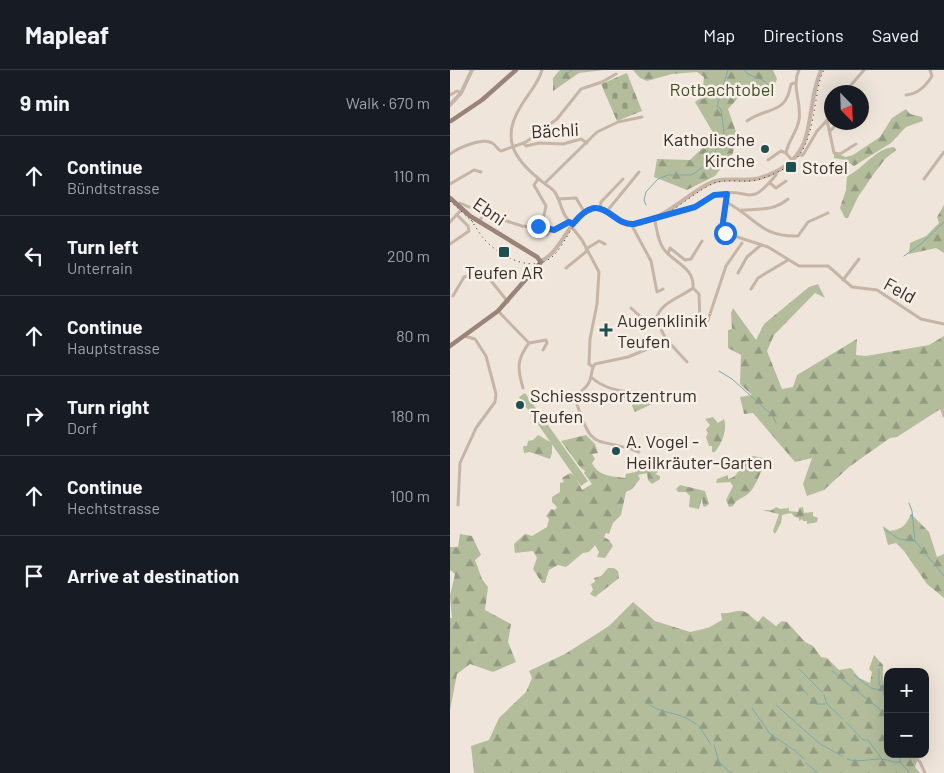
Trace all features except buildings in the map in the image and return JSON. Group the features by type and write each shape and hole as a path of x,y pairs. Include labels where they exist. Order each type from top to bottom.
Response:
{"main road":[{"path":"450,120 466,111 516,70"},
{"name":"Ebni","path":"450,198 479,221 541,261"},
{"path":"450,346 498,312 540,265 541,261"}],"street":[{"path":"450,105 461,93 472,70"},
{"path":"542,70 512,125 510,138 513,148 538,179 545,183 558,199 599,272 597,304 588,351 589,364 593,367"},
{"path":"786,153 799,122 800,108 795,83 799,70"},
{"path":"630,224 656,217 715,180 753,179 776,172 793,161 808,134 821,70"},
{"path":"852,85 864,70"},
{"path":"906,96 917,93 930,79 932,76 930,70"},
{"name":"Bächli","path":"513,148 524,144 561,115 580,89 602,82 616,74"},
{"path":"747,120 759,112 784,104 789,98 791,84 795,83"},
{"path":"450,95 457,92 461,93"},
{"name":"Bächli","path":"524,144 526,146 539,143 557,145 581,139 587,142 606,127 642,117"},
{"path":"798,154 803,155 817,131 824,123"},
{"path":"830,132 833,150 837,154 856,144"},
{"path":"450,154 467,145 486,141 492,142 501,151 513,148"},
{"path":"545,183 587,142"},
{"path":"768,160 781,151 786,153 793,161"},
{"path":"924,179 944,152"},
{"path":"450,184 474,170 481,172"},
{"path":"608,210 639,172"},
{"path":"656,217 661,218 671,213 695,207 714,195 754,196 760,194 776,175 776,172"},
{"path":"538,179 534,185 546,205 541,227 544,235 552,229"},
{"path":"600,208 601,202 623,179"},
{"path":"770,183 776,188 781,187 786,181"},
{"path":"727,194 726,202 741,210 765,230 781,236 798,236 808,222 828,213"},
{"path":"558,199 576,198 586,213"},
{"path":"741,210 770,209 781,205 788,199"},
{"name":"Feld","path":"726,202 722,230 761,245 805,267 828,266 852,287 877,290 921,320 944,324"},
{"path":"460,203 485,214 522,226 552,229 571,224 586,213 600,208 608,210 630,224 651,261 657,292 663,289"},
{"path":"450,222 462,209"},
{"path":"479,221 485,214"},
{"path":"450,244 469,231 468,226 457,215"},
{"path":"656,217 659,242 668,254 684,266 692,281 693,288 699,294 700,319 706,322 726,266 742,243"},
{"path":"541,261 554,254 571,224"},
{"path":"566,268 598,241 605,244"},
{"path":"668,254 670,248 681,258 691,259 702,241"},
{"path":"738,273 748,257 761,245"},
{"path":"843,280 859,259"},
{"path":"751,289 758,278 788,260"},
{"path":"453,296 464,277 478,272 488,277 508,302"},
{"path":"656,320 662,308 693,288"},
{"path":"631,308 643,319 656,320"},
{"path":"498,312 529,343"},
{"path":"656,320 666,339 687,362"},
{"path":"458,505 460,463 476,428 495,402 496,394 485,352 475,339 464,336"},
{"path":"593,367 599,363 628,357 658,346 666,339"},
{"path":"524,388 518,367 522,352 529,343 546,340 547,343 543,350"},
{"path":"593,367 592,377 588,385 576,397 584,424 591,438 601,444 620,445 639,452"},
{"path":"592,377 597,382 616,390 638,392"},
{"path":"941,407 944,416"},
{"path":"916,758 925,773"}],"green space":[{"path":"560,70 604,70 579,73 553,91 553,78"},
{"name":"Rotbachtobel","path":"633,70 773,70 777,79 770,97 747,88 728,109 736,132 733,153 715,176 687,190 654,177 657,159 690,160 715,136 695,102 702,97 704,77 697,72 672,74 647,81 640,78"},
{"path":"627,73 642,111 617,121 601,84"},
{"path":"906,109 910,114 922,117 923,121 906,127 891,143 854,166 845,160 834,158 834,153 846,157 853,155 880,137 892,118"},
{"path":"894,147 896,150 885,159 873,175 858,197 848,218 845,218 840,208 846,190 847,176 881,151"},
{"path":"944,205 944,253 936,248 909,254 910,243 926,236 939,223 937,217"},
{"path":"818,284 825,298 815,293 774,335 767,351 782,389 793,387 797,375 857,339 856,355 866,356 929,345 944,336 944,410 942,408 897,437 890,438 849,467 824,490 807,496 803,484 812,458 795,462 753,413 744,414 740,397 752,395 740,384 741,355 728,348 728,330 732,329 731,313 733,308 756,340 764,324 809,287"},
{"path":"619,391 652,392 652,404 635,412 632,406 634,396 618,399"},
{"path":"525,393 588,481 581,486 519,397"},
{"path":"713,417 718,423 724,419 725,424 723,437 715,452 712,452 712,446 709,446 706,437 708,433 706,430 710,425 705,419"},
{"path":"538,435 552,443 550,459 530,452 524,453 523,446 527,446 528,441 533,440"},
{"path":"586,435 595,444 598,453 592,454 595,459 592,463 598,471 611,476 625,478 626,474 635,472 637,465 635,462 637,459 644,464 646,470 652,463 657,463 658,472 655,474 660,476 660,479 652,484 648,480 647,473 638,475 640,479 632,489 626,492 621,515 613,523 609,534 606,533 604,537 613,546 605,558 597,557 599,552 595,545 589,552 583,553 566,567 558,565 549,570 545,583 542,583 533,569 537,558 533,551 515,553 514,544 525,534 532,536 547,527 549,519 546,516 551,509 555,510 557,507 552,502 552,497 560,492 560,483 564,482 562,478 570,473 575,476 582,490 592,484 584,473 585,471 561,441"},
{"path":"753,456 764,458 766,462 751,491 733,506 729,507 726,500 733,486 730,482 716,483 717,479 728,475 728,479 734,477 743,463"},
{"path":"680,485 705,491 709,504 705,507 703,506 702,498 699,509 689,507 690,496 686,492 678,492 676,489"},
{"path":"776,507 780,509 789,508 789,511 798,512 799,508 803,507 804,513 813,512 813,516 818,518 817,522 807,524 807,521 802,519 799,521 799,518 791,513 782,515 781,523 775,534 773,531 779,514 762,510 772,510"},
{"path":"911,514 929,532 937,557 944,554 944,598 927,584 904,551 896,543 888,545 883,526 890,531 901,528 906,524"},
{"path":"460,534 472,536 481,555 475,560 482,579 488,587 485,610 511,624 508,642 516,662 493,672 470,664 457,674 450,710 450,618 452,618 450,596 455,574 450,570 450,547 458,547"},
{"path":"608,568 614,568 618,571 619,578 595,597 590,594 593,590 591,584 595,582 594,578 601,576"},
{"path":"633,602 655,621 690,632 708,628 722,620 721,613 742,611 758,622 763,616 776,626 782,621 787,622 805,642 813,646 821,657 827,658 839,670 851,668 859,678 870,683 872,672 869,669 874,655 883,665 884,758 915,758 917,761 915,767 920,773 474,773 471,746 489,740 499,718 526,692 532,678 529,671 565,654 609,626"}],"waterway":[{"path":"566,74 572,70"},
{"path":"646,205 644,200 646,192 658,179 668,175 692,175 711,161 724,132 721,109 717,106 728,70"},
{"path":"744,70 766,82 770,90"},
{"path":"904,256 921,244 944,222"},
{"path":"719,371 732,379 773,416 776,423"},
{"path":"909,503 912,511 915,541"},
{"path":"884,529 899,539 915,541 944,576"},
{"path":"799,669 822,692"},
{"path":"879,669 879,683 884,695"},
{"path":"832,671 884,713"},
{"path":"854,675 871,688 880,690"},
{"path":"801,687 808,695"},
{"path":"824,695 827,704 843,719"},
{"path":"811,698 816,704 825,704"},
{"path":"645,701 657,709 683,717 696,724"},
{"path":"776,705 820,744 842,756"},
{"path":"752,708 770,734 804,759"},
{"path":"846,722 863,740 868,740 882,759"},
{"path":"699,726 710,743"},
{"path":"714,745 719,762 731,773"},
{"path":"900,758 900,762 910,773"},
{"path":"847,759 859,761 880,759 900,762"},
{"path":"806,763 818,773"}],"railway":[{"path":"471,220 484,239 500,253 518,262 537,264 546,261 554,255 580,218 594,211 604,211 626,225 642,225 664,216 714,183 754,180 775,173 787,167 796,159 807,140 824,70"},
{"path":"450,201 475,224"}],"place":[{"name":"Katholische Kirche","path":"765,149"},
{"name":"Stofel","path":"791,167"},
{"name":"Teufen AR","path":"504,252"},
{"name":"Augenklinik Teufen","path":"606,330"},
{"name":"Schiesssportzentrum Teufen","path":"520,405"},
{"name":"A. Vogel - Heilkräuter-Garten","path":"616,451"}],"route":[{"path":"538,226 554,230 569,222 573,224 596,208 608,210 621,221 634,224 695,207 714,195 725,193 727,194 726,210 722,229 725,233"}]}
